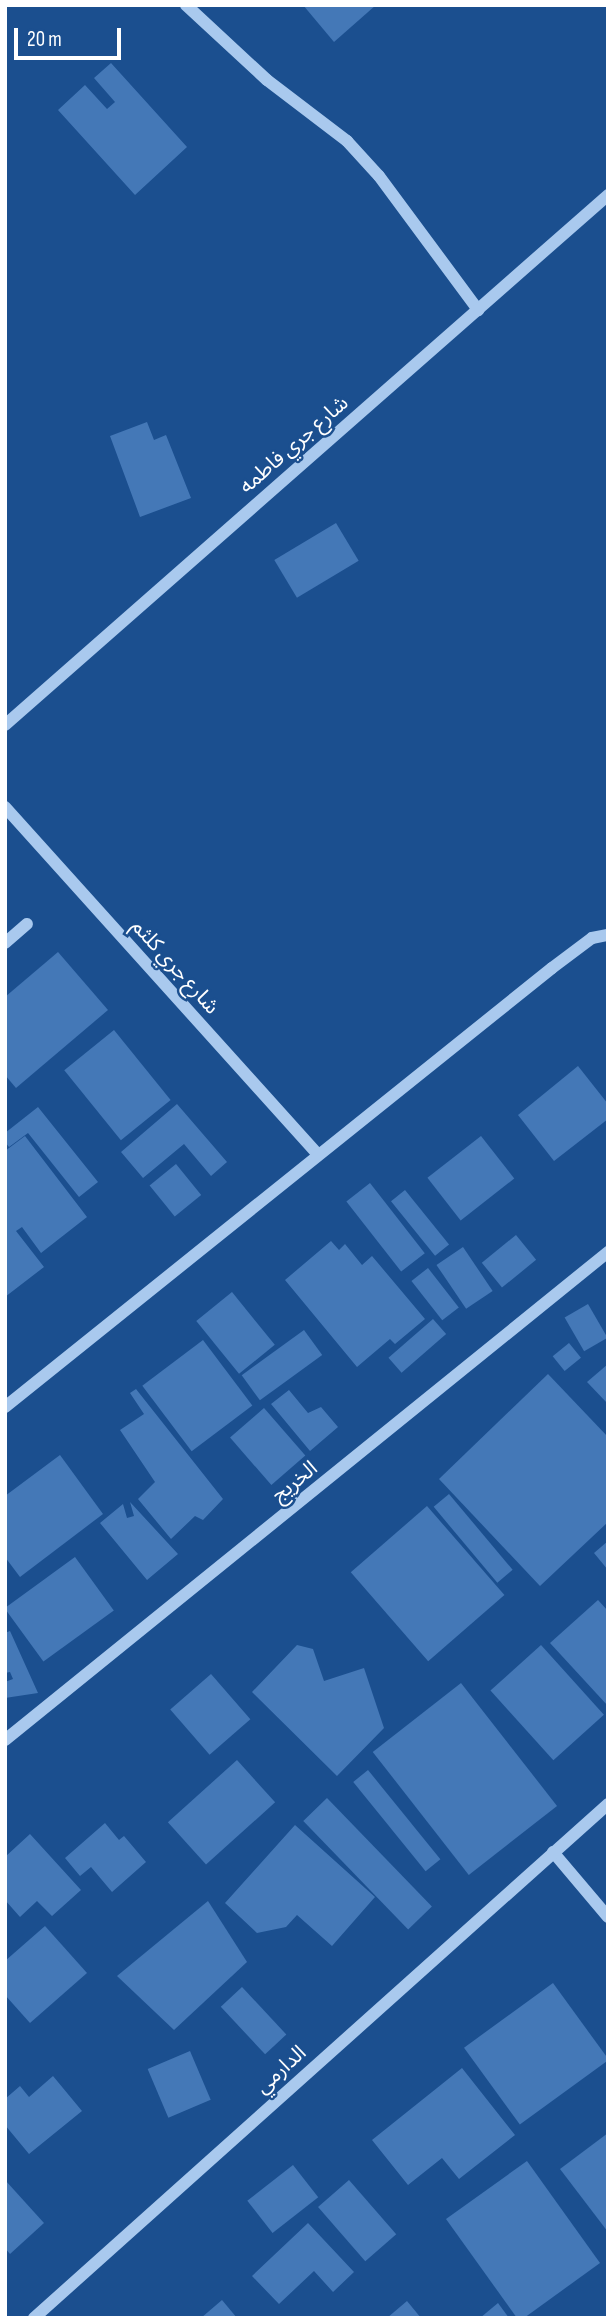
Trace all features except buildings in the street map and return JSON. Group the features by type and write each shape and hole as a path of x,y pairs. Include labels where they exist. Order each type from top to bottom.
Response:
{"street":[{"path":"186,5 267,80 347,141 379,176 478,310"},
{"name":"شارع جري فاطمه","path":"5,724 608,195"},
{"name":"شارع جري كلثم","path":"5,807 317,1153"},
{"path":"5,943 27,924"},
{"path":"5,1407 317,1153 552,968 592,938 608,935"},
{"name":"الخريج","path":"5,1740 608,1252"},
{"name":"الدارمي","path":"34,2318 608,1804"},
{"path":"554,1852 608,1917"}]}
